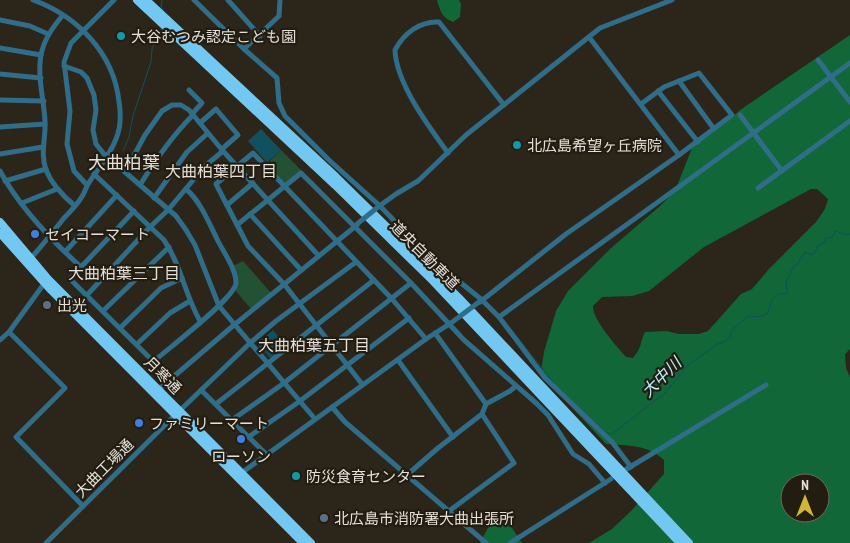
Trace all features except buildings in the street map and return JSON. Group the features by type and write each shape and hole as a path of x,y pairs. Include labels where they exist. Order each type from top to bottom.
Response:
{"highway":[{"name":"道央自動車道","path":"137,0 335,185 427,275 680,543"},
{"name":"道央自動車道","path":"146,0 336,177 459,298 689,543"},
{"name":"月寒通","path":"0,222 28,261"},
{"name":"月寒通","path":"0,233 301,540 311,543"}],"street":[{"path":"28,261 81,199 87,185 107,157 116,139 120,124 118,88 112,69 103,53 82,30 50,6 33,0"},
{"path":"87,185 74,171 67,144 70,111 64,66 66,53 71,43 114,0"},
{"path":"194,0 244,50 277,78 279,103 285,116 428,256 499,318 546,378 612,442 631,466"},
{"path":"228,0 260,36"},
{"path":"244,50 279,16 280,0"},
{"path":"156,392 356,225 396,194 418,181 466,135 600,28 672,0"},
{"path":"62,15 48,34 41,55 41,78 46,124 43,147 46,169 57,189 75,206"},
{"path":"0,20 30,26 48,34"},
{"path":"448,153 423,119 399,70 395,50 409,32 425,22 439,22 504,105"},
{"path":"589,37 679,155"},
{"path":"0,48 41,55"},
{"path":"818,60 850,102"},
{"path":"499,318 850,63"},
{"path":"64,66 81,72 87,78 94,95 96,110 93,130 96,144 107,157 176,216 195,245 219,306 315,419"},
{"path":"239,475 426,338 450,324 566,234 698,142 732,115 699,73 658,91 641,104"},
{"path":"0,74 41,78"},
{"path":"679,81 714,129"},
{"path":"140,185 176,132 202,103 189,90"},
{"path":"658,91 698,142"},
{"path":"0,100 44,101"},
{"path":"125,172 162,111 172,105 181,105 192,114 252,184 318,256"},
{"path":"87,296 168,210 205,166 238,135 216,109 200,123"},
{"path":"740,115 782,171"},
{"path":"758,188 850,121"},
{"path":"0,126 46,124"},
{"path":"154,198 187,152 208,133"},
{"path":"0,154 43,147"},
{"path":"362,384 284,284 248,246 216,184 253,154 392,299 426,338"},
{"path":"5,181 46,169"},
{"path":"0,171 5,181 48,237 81,267"},
{"path":"237,224 301,173 356,225 450,324 548,415 573,454 589,464 605,483"},
{"path":"94,174 164,240 169,247 200,321"},
{"path":"227,205 252,184"},
{"path":"22,203 57,189"},
{"path":"154,361 219,306 231,294 236,284 235,274 194,196 186,189"},
{"path":"64,252 117,195"},
{"path":"134,211 70,280 171,379"},
{"path":"250,214 301,270"},
{"path":"103,311 169,247"},
{"name":"大曲工場通","path":"46,543 250,343 356,262"},
{"path":"120,328 161,288 182,278"},
{"path":"216,404 374,280"},
{"path":"0,340 9,332 47,281"},
{"path":"232,420 284,383 411,284"},
{"path":"137,344 170,313 190,301"},
{"path":"250,436 300,401 346,364 409,318"},
{"path":"9,332 65,388 16,437 83,506"},
{"path":"435,333 486,404"},
{"path":"398,360 453,437"},
{"path":"625,470 766,385"},
{"path":"408,475 482,414 486,404 516,386"},
{"path":"201,390 250,436 266,454"},
{"path":"332,407 346,422 486,543"},
{"path":"449,512 514,463 482,414"},
{"path":"510,543 611,479"}],"green space":[{"path":"437,0 459,0 461,4 460,17 453,22 446,18 440,11"},
{"path":"850,35 850,349 845,354 846,368 850,377 850,543 589,543 612,529 631,511 664,474 664,460 644,448 606,444 551,385 541,371 544,352 556,311 568,291 610,249 675,191 692,148 743,108","holes":["811,189 817,189 828,199 825,209 816,222 769,269 752,289 741,294 708,331 699,334 679,334 666,331 645,332 640,348 633,358 626,357 601,326 593,306 602,297 632,296 649,291 704,247"]},
{"path":"281,150 302,171 284,186 265,166"},
{"path":"243,261 272,294 252,310 234,289 236,284 231,267"},
{"path":"501,523 510,525 522,543 480,543 490,524"}],"water":[{"path":"261,129 281,150 267,163 248,141"},
{"path":"273,330 286,346 271,359 257,344"}],"waterway":[{"path":"162,0 161,6 164,12"},
{"path":"123,151 129,137 133,116 151,62 152,49 161,29"},
{"name":"大中川","path":"585,413 605,432 612,434 666,392 688,365 730,338 732,330 747,317 763,316 768,313 772,300 778,294 786,294 786,280 789,278 793,267 805,252 812,255 820,244 824,243 827,237 831,238 836,231 846,235 850,234"},
{"name":"大中川","path":"503,319 553,382"}],"place":[{"name":"大谷むつみ認定こども園","path":"121,36"},
{"name":"北広島希望ヶ丘病院","path":"517,145"},
{"name":"セイコーマート","path":"35,234"},
{"name":"出光","path":"47,305"},
{"name":"ファミリーマート","path":"139,423"},
{"name":"ローソン","path":"241,439"},
{"name":"防災食育センター","path":"296,476"},
{"name":"北広島市消防署大曲出張所","path":"324,518"}],"district":[{"name":"大曲柏葉","path":"124,162"},
{"name":"大曲柏葉四丁目","path":"221,171"},
{"name":"大曲柏葉三丁目","path":"124,273"},
{"name":"大曲柏葉五丁目","path":"314,345"}]}
